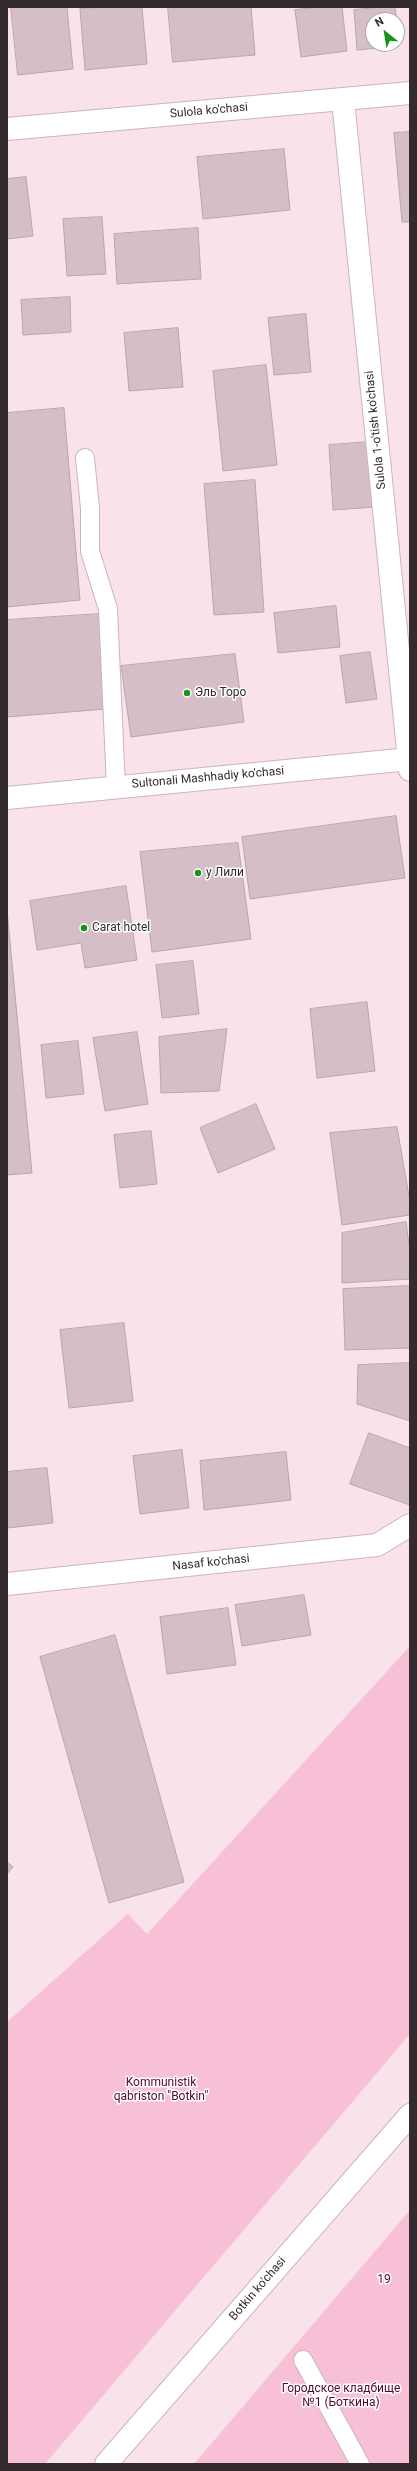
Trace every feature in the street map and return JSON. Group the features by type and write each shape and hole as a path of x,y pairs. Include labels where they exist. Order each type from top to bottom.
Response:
{"street":[{"name":"Sulola ko'chasi","path":"7,129 410,93"},
{"name":"Sulola 1-o'tish ko'chasi","path":"343,100 410,763"},
{"name":"Sultonali Mashhadiy ko'chasi","path":"7,798 116,787 410,763"},
{"name":"Nasaf ko'chasi","path":"7,1584 377,1545 410,1525"},
{"name":"Botkin ko'chasi","path":"106,2464 410,2115"}],"lane":[{"path":"85,458 90,508 90,551 108,609 116,787"},
{"path":"303,2360 360,2464"}],"green space":[{"name":"Kommunistik qabriston \"Botkin\"","path":"410,1646 410,2034 45,2464 7,2464 7,2022 128,1914 147,1934"},
{"name":"Городское кладбище №1 (Боткина)","path":"410,2210 410,2464 194,2464"}],"building":[{"path":"11,7 67,7 73,69 18,75"},
{"path":"104,7 142,7 147,64 85,70 80,9"},
{"path":"168,7 251,7 255,55 173,62"},
{"path":"322,7 342,7 347,51 301,57 295,10"},
{"path":"395,7 396,12 365,12 365,49 357,50 354,10"},
{"path":"410,132 410,222 402,222 394,133"},
{"path":"284,149 290,210 203,219 197,157"},
{"path":"26,177 33,236 7,239 7,179"},
{"path":"102,217 106,274 67,276 63,219"},
{"path":"198,228 201,279 117,284 114,234"},
{"path":"70,297 71,332 23,335 21,300"},
{"path":"306,314 311,372 274,375 268,318"},
{"path":"178,328 183,387 129,391 124,333"},
{"path":"266,365 277,465 223,471 213,371"},
{"path":"64,408 80,600 7,607 7,413"},
{"path":"370,442 375,507 333,510 329,445"},
{"path":"255,480 264,612 214,615 204,484"},
{"path":"336,606 340,647 278,653 274,613"},
{"path":"100,614 106,709 7,717 7,620"},
{"path":"370,652 377,699 346,703 340,656"},
{"path":"235,654 244,722 131,737 121,666"},
{"path":"396,816 405,878 250,899 242,837"},
{"path":"238,843 251,939 152,952 140,852"},
{"path":"126,886 137,960 85,968 81,943 37,950 30,901"},
{"path":"7,910 32,1173 7,1175"},
{"path":"193,961 199,1014 162,1018 156,965"},
{"path":"367,1002 375,1071 317,1078 310,1009"},
{"path":"227,1029 219,1091 161,1093 159,1037"},
{"path":"137,1032 148,1104 105,1111 93,1038"},
{"path":"78,1041 84,1094 46,1098 41,1045"},
{"path":"256,1104 275,1149 218,1173 200,1128"},
{"path":"397,1127 410,1202 410,1215 342,1225 330,1133"},
{"path":"151,1131 157,1184 120,1188 114,1135"},
{"path":"406,1222 410,1251 410,1279 342,1283 342,1233"},
{"path":"410,1286 410,1348 345,1350 343,1289"},
{"path":"124,1323 133,1401 69,1408 60,1330"},
{"path":"410,1363 410,1421 357,1404 358,1365"},
{"path":"369,1433 410,1448 410,1505 350,1484"},
{"path":"182,1450 189,1508 140,1514 133,1456"},
{"path":"286,1452 291,1500 204,1510 200,1461"},
{"path":"47,1468 53,1523 7,1528 7,1472"},
{"path":"304,1595 311,1635 242,1646 235,1605"},
{"path":"228,1608 236,1665 167,1674 160,1617"},
{"path":"115,1635 184,1882 109,1903 40,1657"},
{"path":"7,1862 13,1867 7,1874"}],"place":[{"name":"Эль Торо","path":"187,693"},
{"name":"у Лили","path":"198,873"},
{"name":"Carat hotel","path":"84,928"}],"park label":[{"name":"19","path":"384,2280"}]}
